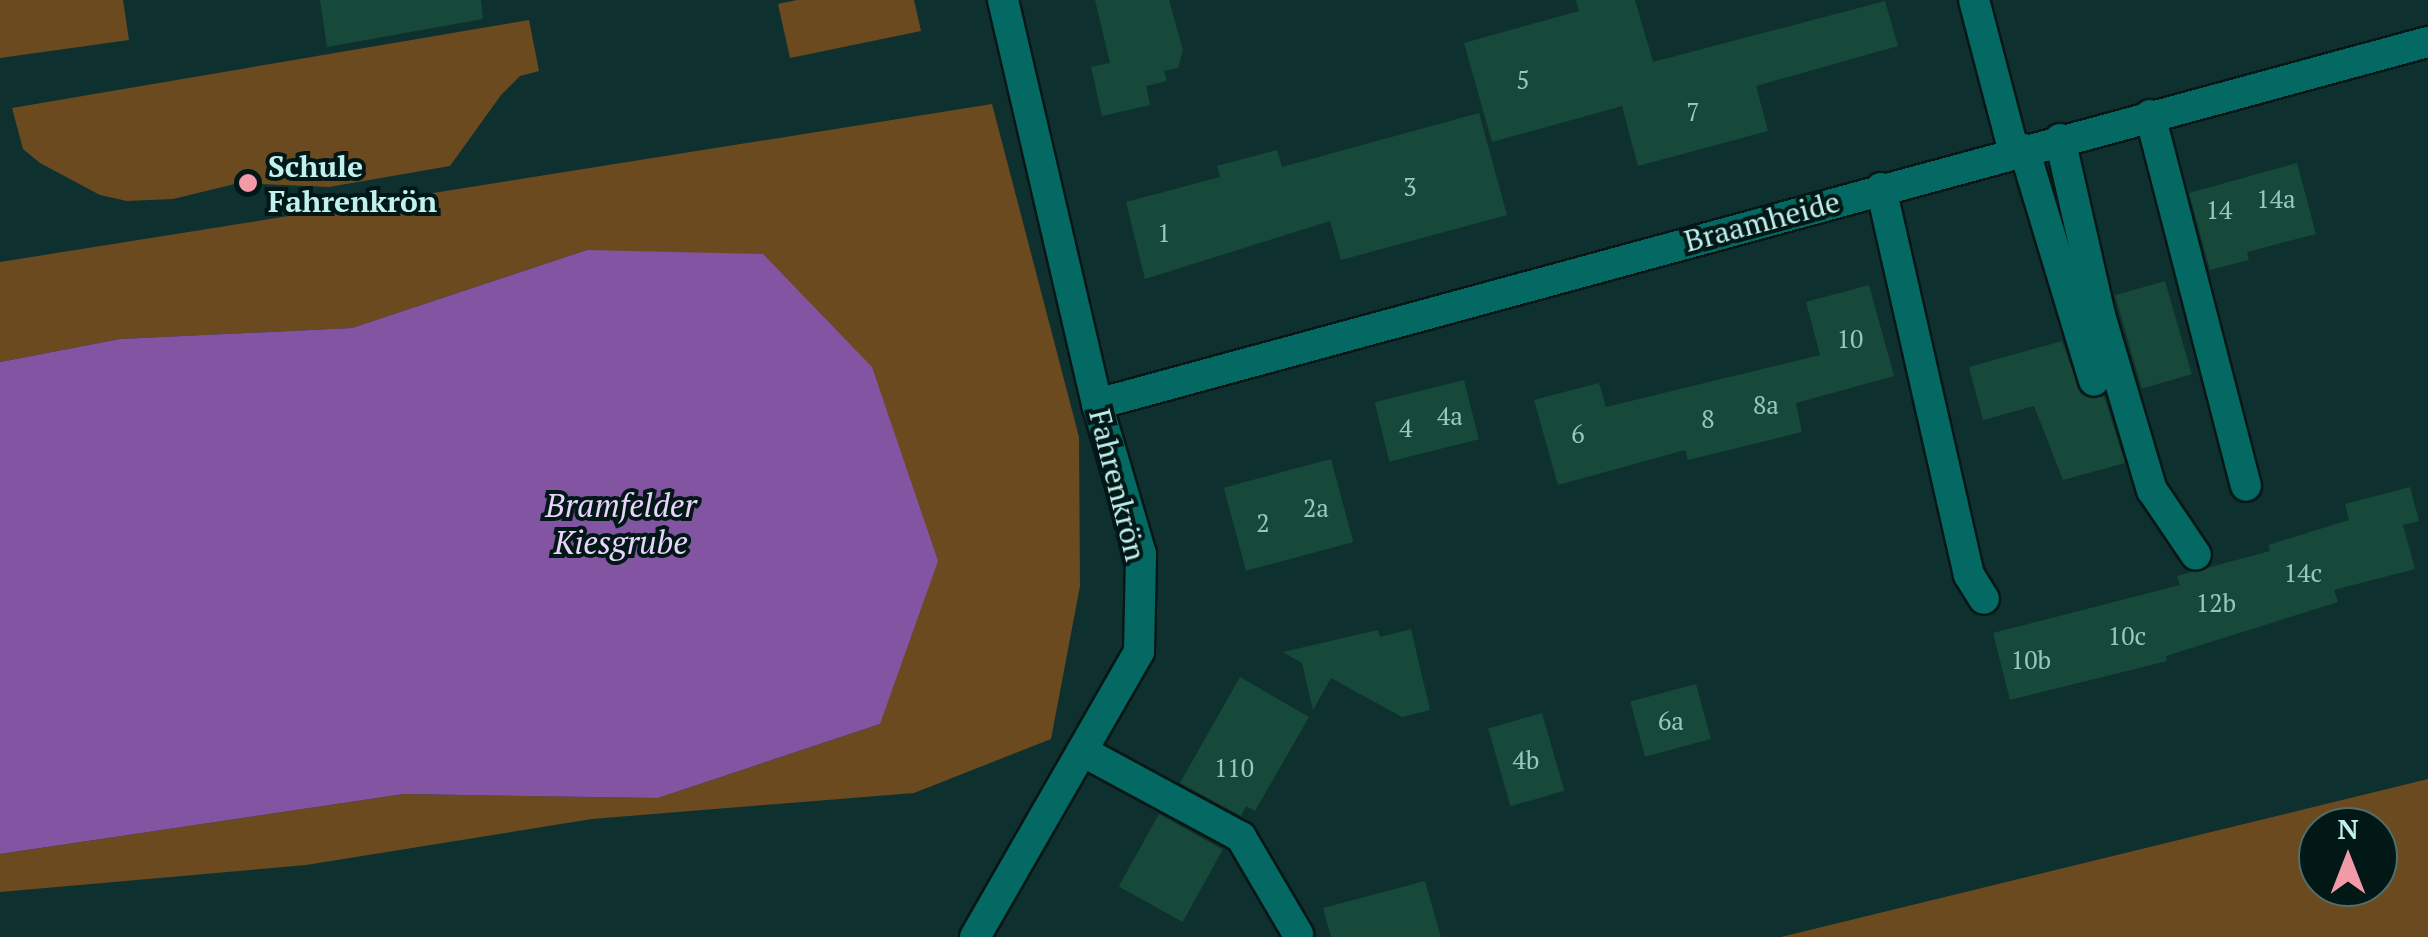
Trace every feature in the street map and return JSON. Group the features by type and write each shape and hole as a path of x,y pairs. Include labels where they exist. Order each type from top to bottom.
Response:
{"street":[{"name":"Fahrenkrön","path":"975,937 1139,652 1140,554 1098,404 1003,0"},
{"path":"1974,0 2094,381"},
{"name":"Braamheide","path":"1098,404 2019,150 2428,42"},
{"path":"2150,115 2246,486"},
{"path":"2060,139 2100,315 2152,490 2196,555"},
{"path":"1881,188 1969,575 1984,599"},
{"path":"1082,751 1242,837 1298,934"}],"shaded area":[{"path":"0,0 123,0 129,40 0,58"},
{"path":"797,0 914,0 921,31 790,58 778,4"},
{"path":"529,20 539,71 520,76 501,95 450,166 329,187 239,183 173,199 127,201 100,195 40,163 23,149 12,108"},
{"path":"992,104 1079,437 1080,586 1051,739 914,793 592,819 306,865 0,892 0,854 404,794 658,798 880,724 587,250 352,328 120,339 0,362 0,262"},
{"path":"2428,779 2428,937 1781,937 2298,811 2298,907 2398,907 2398,807 2313,807"}],"water":[{"name":"Bramfelder Kiesgrube","path":"587,250 763,254 872,367 938,561 880,724 658,798 404,794 0,854 0,362 120,339 352,328"}],"building":[{"path":"320,0 481,0 483,19 327,47"},
{"path":"1095,0 1169,0 1183,50 1178,68 1164,71 1167,81 1146,86 1150,105 1102,116 1091,67 1110,63"},
{"path":"1576,0 1635,0 1653,62 1885,1 1898,46 1756,86 1768,131 1638,166 1622,106 1492,142 1464,43 1579,11"},
{"path":"1479,113 1507,215 1341,260 1330,221 1145,279 1126,202 1220,177 1217,166 1277,150 1282,167"},
{"path":"2297,163 2316,234 2247,252 2249,260 2210,270 2189,193"},
{"path":"2165,281 2192,374 2142,389 2115,295"},
{"path":"1869,285 1894,376 1796,403 1802,432 1688,460 1685,450 1558,485 1534,400 1599,383 1606,407 1820,355 1806,302"},
{"path":"2062,341 2081,394 2104,396 2125,463 2063,480 2034,406 1983,420 1969,367"},
{"path":"1464,380 1479,439 1389,461 1375,402"},
{"path":"1331,459 1353,542 1246,571 1224,488"},
{"path":"2410,487 2419,521 2403,525 2415,569 2334,590 2338,602 2166,656 2167,661 2010,700 1993,633 2180,585 2177,576 2270,551 2268,545 2349,520 2345,504"},
{"path":"1411,629 1430,710 1402,717 1331,678 1313,710 1302,663 1283,652 1378,630 1380,637"},
{"path":"1240,677 1309,717 1255,811 1246,806 1241,816 1180,783"},
{"path":"1696,684 1711,739 1645,757 1630,702"},
{"path":"1542,713 1564,791 1510,806 1488,728"},
{"path":"1159,814 1223,849 1183,922 1119,887"},
{"path":"1425,881 1441,937 1331,937 1323,908"}],"place":[{"name":"Schule Fahrenkrön","path":"248,183"}]}
